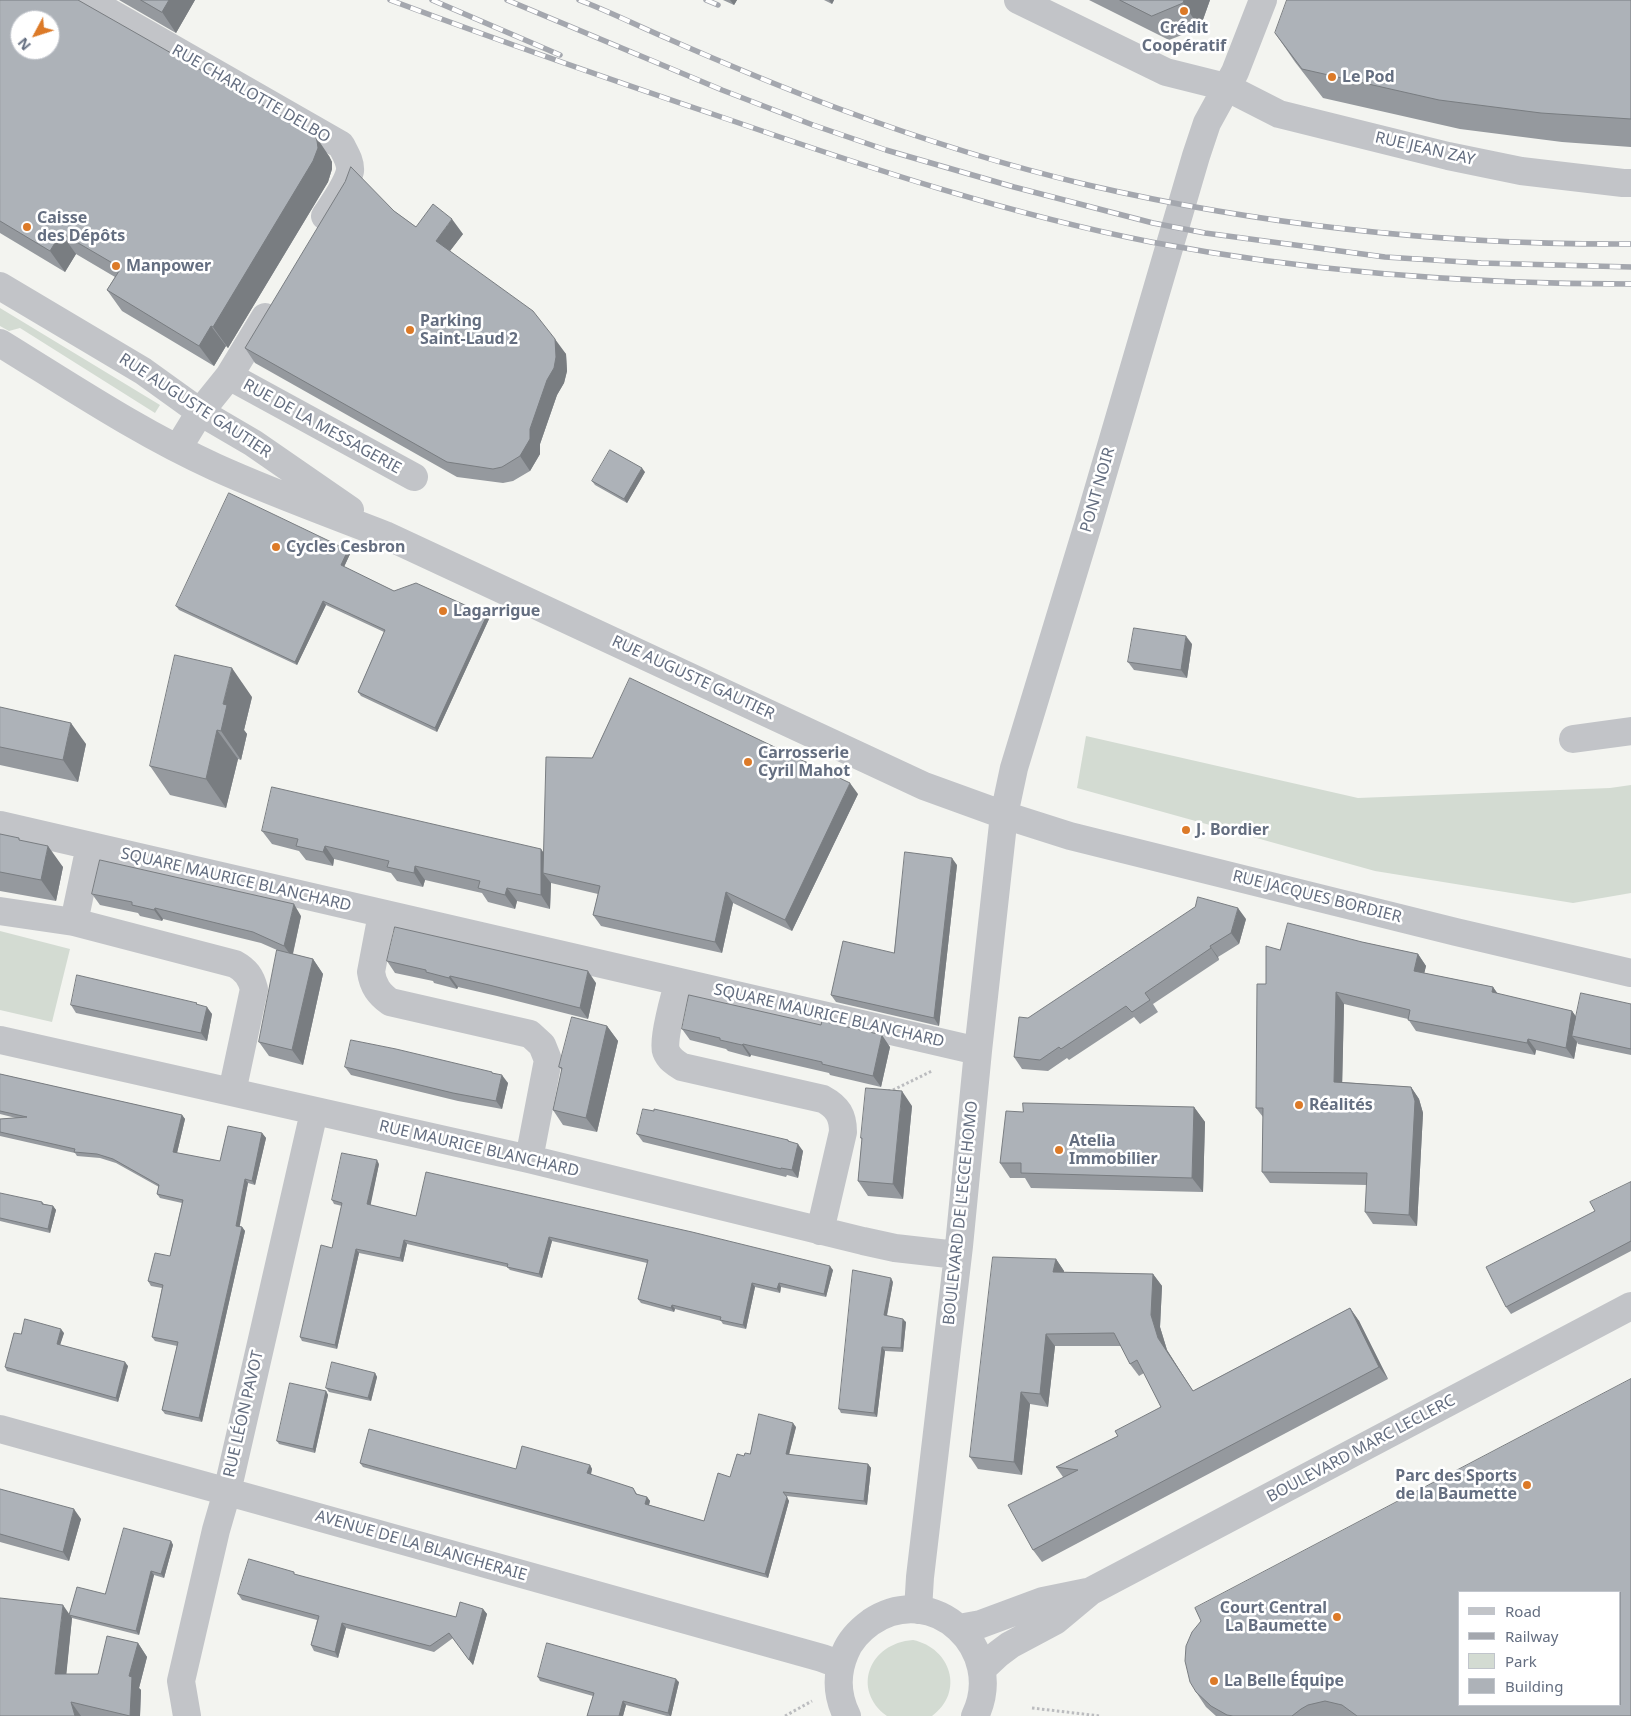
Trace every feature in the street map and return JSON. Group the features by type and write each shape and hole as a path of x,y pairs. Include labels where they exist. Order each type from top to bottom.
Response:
{"street":[{"name":"RUE CHARLOTTE DELBO","path":"88,0 341,145 348,158 350,170 342,189 336,212 315,233"},
{"name":"RUE JEAN ZAY","path":"1018,0 1166,72 1226,87 1279,114 1448,156 1521,170 1631,183"},
{"name":"PONT NOIR","path":"1004,815 1014,768 1090,519 1193,166 1207,123 1236,72 1263,0"},
{"name":"RUE AUGUSTE GAUTIER","path":"0,286 143,371 200,412 253,443 385,534"},
{"path":"178,448 200,412 265,331 279,293"},
{"name":"RUE AUGUSTE GAUTIER","path":"0,343 125,419 223,470 326,513 385,534 924,786 1004,815"},
{"name":"RUE DE LA MESSAGERIE","path":"230,376 414,477"},
{"path":"1574,739 1631,731"},
{"name":"RUE JACQUES BORDIER","path":"1004,815 1070,836 1456,932 1631,973"},
{"name":"BOULEVARD DE L'ECCE HOMO","path":"918,1610 920,1577 972,1121 1004,815"},
{"name":"SQUARE MAURICE BLANCHARD","path":"0,825 978,1051"},
{"path":"74,922 90,846"},
{"path":"0,910 74,922 236,964 242,968 248,973 254,989 232,1092"},
{"path":"382,914 371,972 372,981 382,996 390,1002 530,1034 542,1045 548,1060 528,1159"},
{"path":"679,982 664,1044 669,1057 675,1063 823,1099 837,1108 841,1116 843,1132 820,1230"},
{"name":"RUE MAURICE BLANCHARD","path":"0,1040 528,1159 895,1248 957,1255"},
{"name":"RUE LÉON PAVOT","path":"187,1716 181,1681 216,1530 227,1492 314,1112"},
{"name":"BOULEVARD MARC LECLERC","path":"982,1669 1010,1645 1055,1621 1091,1591 1631,1306"},
{"name":"AVENUE DE LA BLANCHERAIE","path":"0,1429 822,1658 841,1665"},
{"name":"BOULEVARD MARC LECLERC","path":"959,1628 981,1624 1043,1601 1091,1591"},
{"path":"847,1716 839,1687 841,1665 850,1643 860,1631 873,1621 894,1612 918,1610 940,1616 959,1628 974,1647 982,1669 982,1692 975,1716"}],"path":[{"path":"881,1092 893,1090 939,1068"},
{"path":"1032,1708 1100,1716"}],"green space":[{"path":"0,308 160,405 155,413 20,328 9,331 0,326"},
{"path":"1086,736 1358,798 1610,788 1631,785 1631,893 1573,903 1375,871 1077,788"},
{"path":"0,931 70,949 52,1022 0,1010"},
{"path":"913,1640 937,1652 944,1661 949,1672 951,1684 948,1695 942,1706 932,1716 887,1716 876,1705 870,1694 868,1681 870,1669 885,1649 898,1643"}],"building":[{"path":"0,0 78,0 315,135 318,148 313,161 213,327 211,326 199,346 107,290 121,268 61,233 50,251 0,221"},
{"path":"141,0 169,0 162,12"},
{"path":"1120,0 1184,0 1183,3 1152,16"},
{"path":"1287,0 1631,0 1631,119 1541,113 1439,100 1302,69 1275,33"},
{"name":"Parking Saint-Laud 2","path":"351,167 394,211 416,227 433,204 452,219 436,241 533,311 555,339 556,357 554,368 547,380 530,429 530,439 520,456 502,467 493,469 447,462 245,348 345,182"},
{"path":"610,450 642,468 624,499 592,481"},
{"path":"229,493 348,550 341,565 394,591 416,583 487,615 435,728 358,692 385,630 323,601 295,662 176,606"},
{"path":"1134,628 1186,636 1181,670 1128,662"},
{"path":"175,655 232,668 223,704 227,705 221,731 217,730 206,779 150,766"},
{"path":"630,678 850,783 785,920 726,892 715,942 593,915 600,886 543,873 546,757 592,758"},
{"path":"0,707 71,723 63,760 0,747"},
{"path":"272,787 541,849 541,895 507,888 505,895 478,888 480,881 415,866 414,873 387,867 389,861 325,846 323,852 296,846 298,839 262,831"},
{"path":"0,834 48,846 41,880 0,872"},
{"path":"905,852 952,858 934,1018 831,995 843,941 894,953"},
{"path":"100,860 294,904 284,946 253,932 155,908 154,910 132,905 132,902 92,894"},
{"path":"1198,897 1238,908 1231,933 1145,993 1150,1000 1132,1012 1126,1006 1061,1049 1059,1047 1040,1060 1014,1057 1019,1017 1028,1018 1195,907"},
{"path":"1288,923 1418,954 1414,971 1493,987 1492,992 1572,1011 1566,1048 1528,1039 1527,1043 1408,1020 1410,1010 1336,992 1334,1082 1411,1087 1415,1101 1409,1215 1365,1212 1367,1173 1262,1172 1263,1108 1256,1108 1257,984 1266,984 1266,946 1280,950"},
{"path":"395,927 588,971 580,1008 450,976 449,978 426,972 426,970 387,961"},
{"path":"277,950 313,959 292,1050 259,1042"},
{"path":"77,975 207,1007 201,1033 71,1005"},
{"path":"1581,993 1631,1004 1631,1049 1572,1036"},
{"path":"689,995 821,1025 822,1021 882,1035 873,1076 822,1064 822,1062 720,1040 720,1038 682,1029"},
{"path":"572,1017 607,1026 586,1118 553,1110 562,1068 559,1067"},
{"path":"351,1040 502,1075 496,1101 453,1093 345,1067"},
{"path":"0,1074 182,1115 173,1152 220,1161 228,1126 262,1133 252,1181 245,1179 236,1226 242,1227 199,1418 162,1410 178,1342 152,1337 163,1285 148,1281 155,1253 170,1256 183,1200 157,1194 159,1185 113,1159 97,1154 74,1152 75,1149 0,1132 0,1119 27,1117 0,1111"},
{"path":"866,1088 902,1091 893,1184 858,1181"},
{"path":"1023,1103 1194,1107 1192,1178 1021,1173 1021,1163 1000,1163 1006,1111 1023,1112"},
{"path":"643,1109 654,1111 654,1109 690,1117 798,1144 792,1170 781,1169 637,1134"},
{"path":"342,1153 377,1160 367,1204 416,1216 426,1172 692,1232 830,1266 824,1294 779,1283 777,1289 752,1283 743,1325 720,1320 721,1317 672,1305 671,1308 638,1299 648,1260 549,1237 539,1274 507,1267 508,1264 404,1240 400,1258 356,1249 335,1345 300,1337 321,1245 332,1248 342,1203 332,1200"},
{"path":"1631,1182 1631,1241 1506,1307 1486,1267 1595,1211 1590,1202"},
{"path":"0,1193 53,1206 48,1229 0,1218"},
{"path":"993,1257 1056,1259 1053,1272 1153,1274 1151,1315 1158,1338 1193,1391 1350,1308 1379,1367 1033,1550 1008,1505 1078,1470 1056,1467 1118,1436 1115,1431 1161,1407 1137,1360 1130,1364 1114,1333 1046,1334 1040,1394 1021,1392 1014,1462 970,1457"},
{"path":"853,1270 891,1278 884,1315 903,1319 901,1348 882,1347 874,1413 839,1409"},
{"path":"25,1319 61,1329 57,1344 125,1362 116,1398 5,1367 14,1333 21,1334"},
{"path":"332,1362 375,1373 368,1398 326,1388"},
{"name":"Parc des Sports de la Baumette","path":"1631,1379 1631,1716 1357,1716 1342,1705 1325,1701 1308,1705 1292,1716 1227,1715 1211,1706 1196,1692 1190,1682 1185,1661 1186,1646 1192,1632 1201,1621 1195,1608"},
{"path":"290,1383 326,1391 313,1449 277,1441"},
{"path":"759,1414 793,1423 786,1454 868,1464 864,1501 783,1492 787,1497 765,1574 360,1463 369,1429 516,1469 522,1446 590,1465 587,1473 633,1488 636,1494 647,1497 645,1504 704,1521 718,1473 730,1477 737,1454 744,1456 745,1453 750,1454"},
{"path":"0,1489 74,1509 63,1552 0,1534"},
{"path":"124,1528 171,1541 161,1574 151,1571 136,1631 69,1615 77,1587 105,1594"},
{"path":"249,1559 294,1572 294,1574 456,1617 460,1602 483,1609 469,1660 449,1633 430,1646 342,1623 335,1652 311,1645 319,1616 238,1594"},
{"path":"0,1598 63,1605 55,1674 98,1674 107,1636 138,1643 129,1676 132,1677 130,1716 71,1702 75,1716 0,1716"},
{"path":"547,1643 676,1679 668,1713 623,1701 619,1716 587,1716 594,1693 538,1677"}],"railway":[{"path":"390,0 649,93 838,157 993,204 1098,231 1151,242 1270,261 1390,274 1510,282 1631,284"},
{"path":"432,0 560,55"},
{"path":"507,0 722,90 813,125 886,150 1014,187 1153,223 1205,233 1385,257 1481,263 1631,267"},
{"path":"579,0 728,65 837,108 961,150 1024,169 1088,185 1222,212 1358,230 1494,241 1631,244"},
{"path":"706,0 718,5"}],"place":[{"name":"Crédit Coopératif","path":"1184,11"},
{"name":"Le Pod","path":"1332,77"},
{"name":"Caisse des Dépôts","path":"27,227"},
{"name":"Manpower","path":"116,266"},
{"name":"Parking Saint-Laud 2","path":"410,330"},
{"name":"Cycles Cesbron","path":"276,547"},
{"name":"Lagarrigue","path":"443,611"},
{"name":"Carrosserie Cyril Mahot","path":"748,762"},
{"name":"J. Bordier","path":"1186,830"},
{"name":"Réalités","path":"1299,1105"},
{"name":"Atelia Immobilier","path":"1059,1150"},
{"name":"Parc des Sports de la Baumette","path":"1527,1485"},
{"name":"Court Central La Baumette","path":"1337,1617"},
{"name":"La Belle Équipe","path":"1214,1681"}]}
